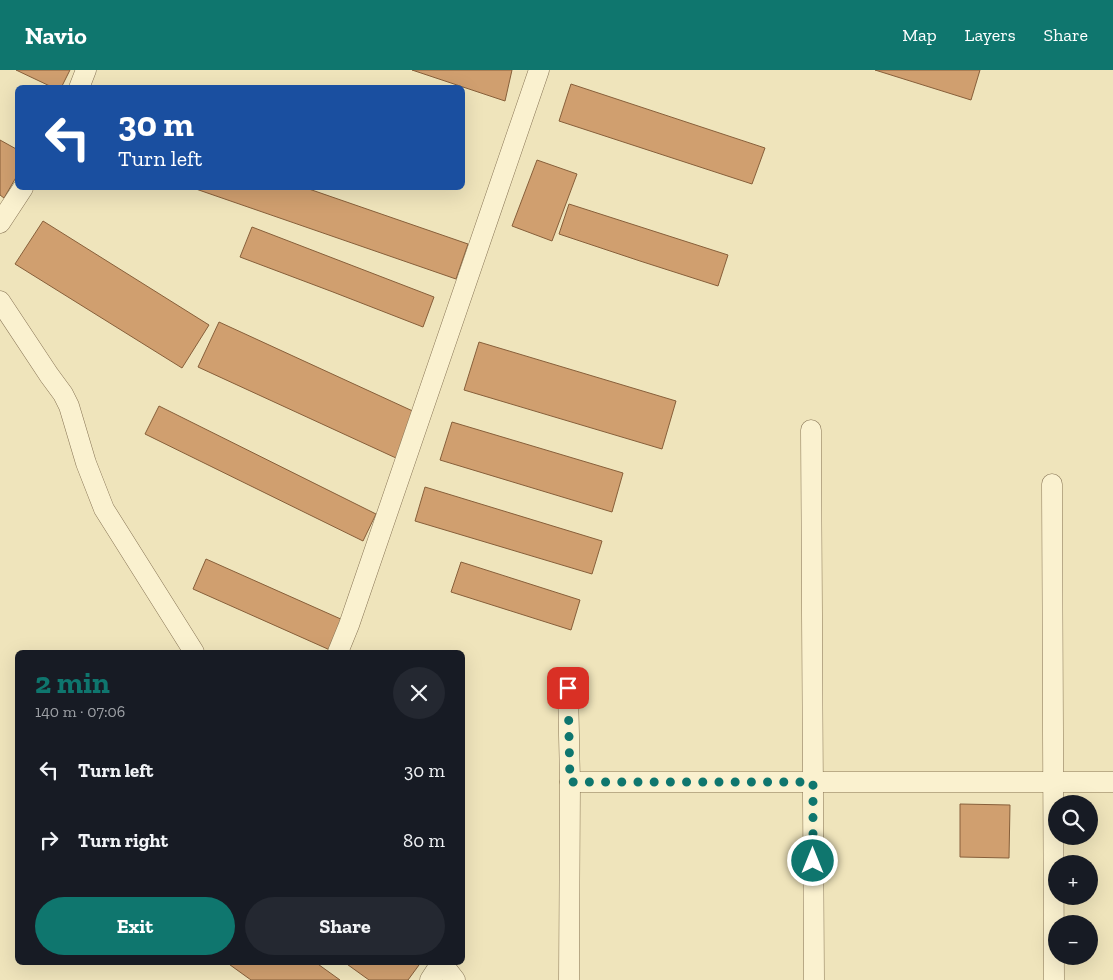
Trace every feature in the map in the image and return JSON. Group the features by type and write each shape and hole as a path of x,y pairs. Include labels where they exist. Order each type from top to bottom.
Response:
{"street":[{"path":"80,85 86,70"},
{"path":"339,650 539,70"},
{"path":"0,223 23,190"},
{"path":"0,301 63,394 69,406 86,463 104,509 193,650"},
{"path":"811,430 814,980"},
{"path":"1052,484 1054,980"},
{"path":"568,688 570,782 569,980"},
{"path":"570,782 1113,782"},
{"path":"430,980 440,965"},
{"path":"443,965 455,980"}],"building":[{"path":"16,70 70,70 62,85 48,85"},
{"path":"412,70 512,70 505,101 465,88 465,85 457,85"},
{"path":"875,70 980,70 971,100"},
{"path":"571,84 765,148 752,184 559,121"},
{"path":"0,140 15,148 15,179 4,198 0,195"},
{"path":"537,160 577,174 552,241 512,226"},
{"path":"199,190 312,190 468,244 456,279"},
{"path":"569,204 728,255 718,286 559,234"},
{"path":"43,221 209,325 182,368 15,264"},
{"path":"252,227 434,297 423,327 240,257"},
{"path":"219,322 417,413 396,458 198,367"},
{"path":"479,342 676,401 662,449 464,390"},
{"path":"159,406 376,514 363,541 145,434"},
{"path":"452,422 623,473 612,512 440,460"},
{"path":"425,487 602,541 592,574 415,521"},
{"path":"206,559 343,620 330,650 193,589"},
{"path":"461,562 580,600 571,630 451,592"},
{"path":"960,804 1010,805 1009,858 960,857"},
{"path":"230,965 319,965 340,980 251,980"},
{"path":"348,965 419,965 408,980 369,980"}],"route":[{"path":"568,688 570,782 813,782 813,861"}]}
